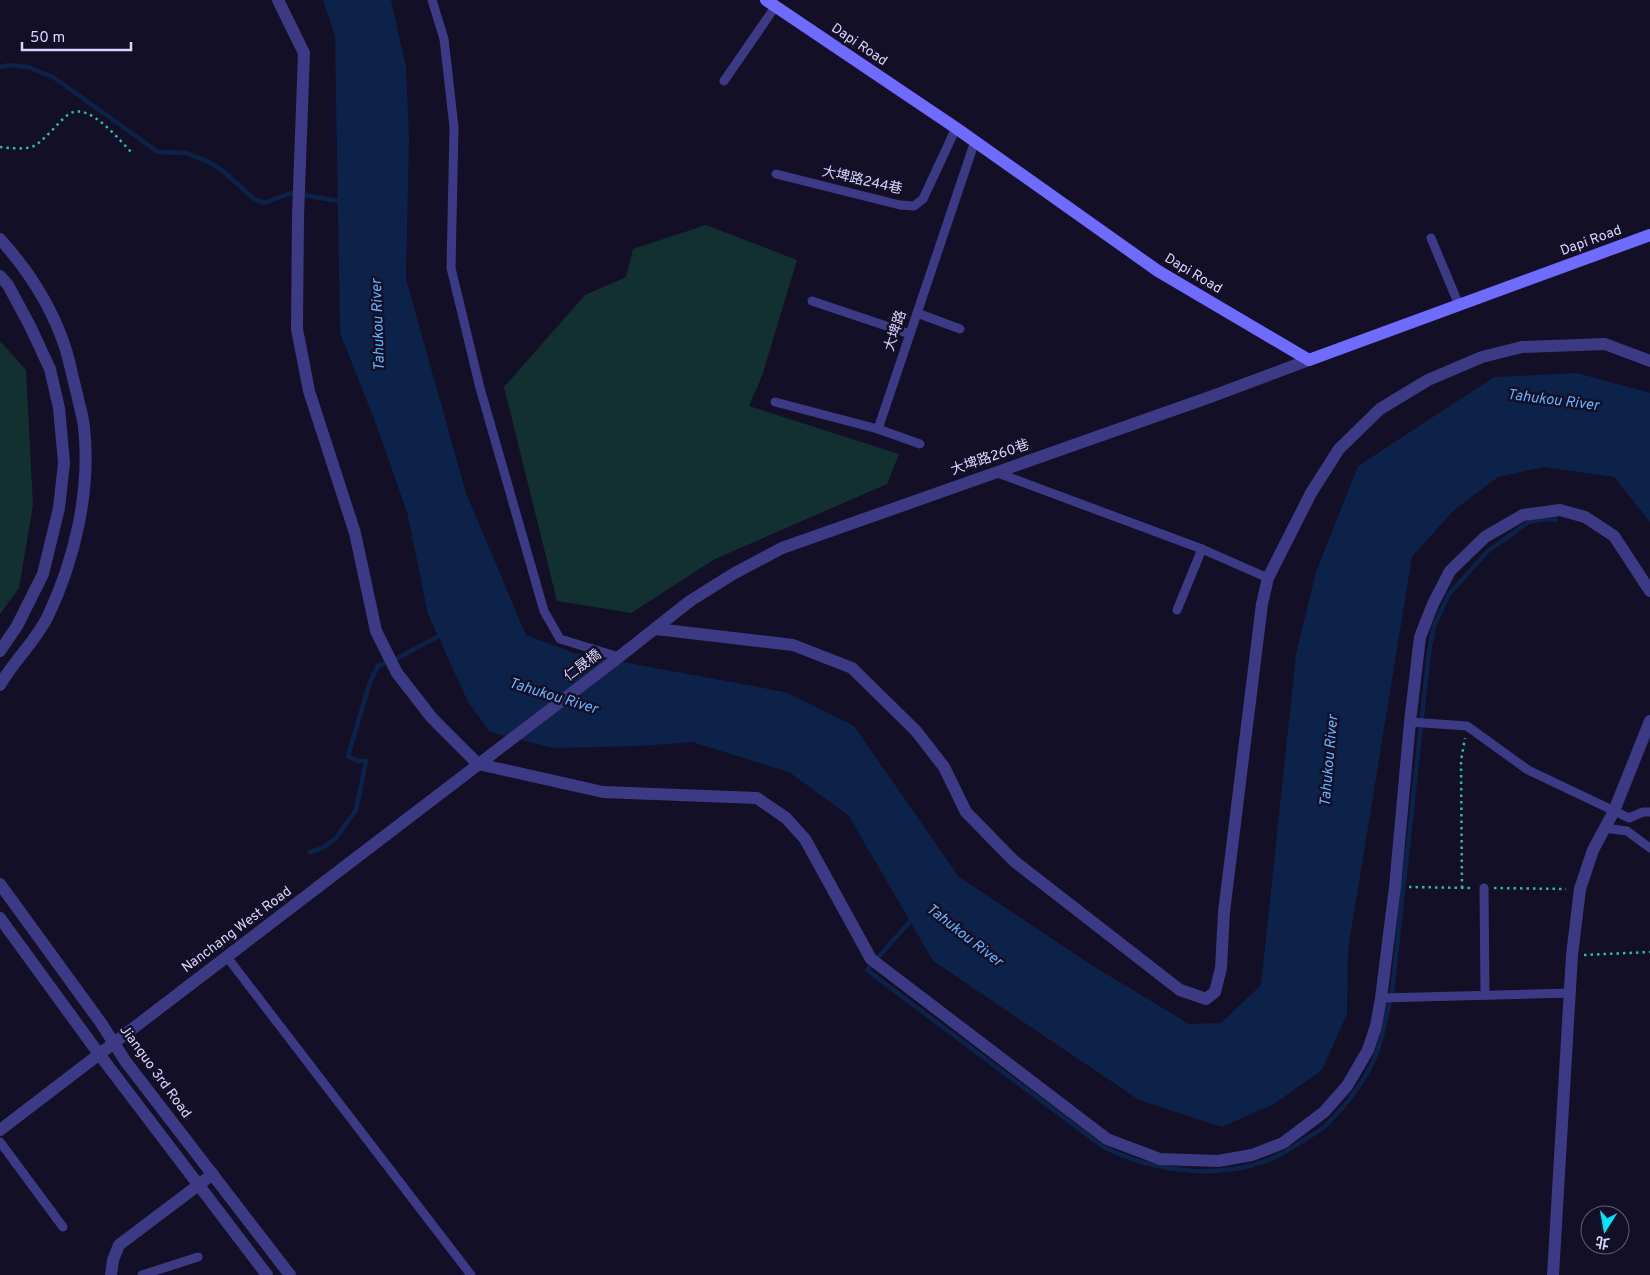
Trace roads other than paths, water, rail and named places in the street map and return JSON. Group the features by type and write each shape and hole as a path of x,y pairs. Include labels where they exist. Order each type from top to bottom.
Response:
{"main road":[{"name":"Dapi Road","path":"771,3 956,128 1158,271 1309,360 1650,235"}],"street":[{"path":"278,0 304,53 298,216 298,329 309,391 355,533 376,631 397,673 432,718 478,764 603,792 758,798 786,818 805,840 871,959 1107,1139 1160,1159 1218,1162 1252,1155 1283,1144 1324,1112 1346,1086 1368,1050 1376,1026 1381,998 1395,887 1420,637 1433,604 1450,571 1485,537 1523,515 1560,510 1585,517 1614,536 1650,591"},
{"path":"0,239 17,258 34,284 50,312 65,348 84,426 85,477 80,514 71,555 57,596 43,624 0,684"},
{"path":"0,276 8,285 50,369 59,408 64,463 59,508 43,574 18,626 0,651"},
{"path":"656,628 793,645 852,668 916,731 944,767 966,812 1014,861 1180,990 1206,999 1215,992 1220,968 1224,912 1262,604 1268,578 1311,493 1339,450 1380,409 1428,380 1482,358 1522,347 1605,344 1650,361"},
{"name":"大埤路260巷","path":"690,601 733,574 782,548 1210,397 1309,360"},
{"name":"仁晟橋","path":"492,754 690,601"},
{"path":"1553,1275 1569,993 1580,889 1593,850 1614,811 1650,721"},
{"name":"Nanchang West Road","path":"0,1130 492,754"},
{"name":"Jianguo 3rd Road","path":"0,884 132,1070 290,1275"},
{"path":"0,918 99,1054 267,1275"},
{"path":"111,1275 113,1260 119,1245 213,1174"}],"lane":[{"path":"432,0 444,39 454,127 451,268 483,397 544,611 560,639 619,657"},
{"path":"724,81 771,3"},
{"name":"大埤路244巷","path":"776,174 900,205 914,206 923,199 956,128"},
{"name":"大埤路","path":"878,429 975,142"},
{"path":"1431,238 1459,305"},
{"path":"812,301 910,334"},
{"path":"917,313 960,329"},
{"path":"775,402 878,429 920,444"},
{"path":"995,472 1202,549 1268,578"},
{"path":"1177,610 1202,549"},
{"path":"1410,722 1467,726 1528,770 1614,811 1629,818 1644,812 1650,812"},
{"path":"1627,831 1629,818"},
{"path":"1604,828 1627,831 1650,848"},
{"path":"1484,888 1485,995"},
{"path":"228,956 471,1275"},
{"path":"1381,998 1569,993"},
{"path":"0,1142 62,1227"},
{"path":"142,1275 198,1257"}],"water":[{"name":"Tahukou River","path":"323,0 391,0 406,67 409,139 406,279 466,493 526,635 574,653 785,692 854,726 959,877 1090,964 1189,1024 1221,1023 1261,985 1296,654 1316,572 1358,466 1494,377 1577,373 1650,393 1650,522 1614,477 1544,467 1498,477 1454,510 1412,557 1348,950 1347,1014 1322,1070 1274,1104 1222,1127 1139,1100 933,961 849,816 789,772 692,742 640,746 553,748 490,732 468,702 428,614 407,512 376,424 340,333 335,36"}],"waterway":[{"path":"0,67 9,65 28,67 53,77 158,152 186,153 209,162 222,170 253,198 264,203 291,193 345,202"},
{"path":"912,919 867,970 1102,1146 1144,1163 1191,1171 1238,1168 1260,1163 1289,1150 1323,1127 1344,1105 1370,1068 1381,1040 1392,992 1429,652 1434,626 1449,594 1488,551 1529,522 1545,519 1556,520"},
{"path":"310,852 323,848 336,838 356,810 366,761 357,761 348,756 370,682 378,666 402,656 442,634"}]}
